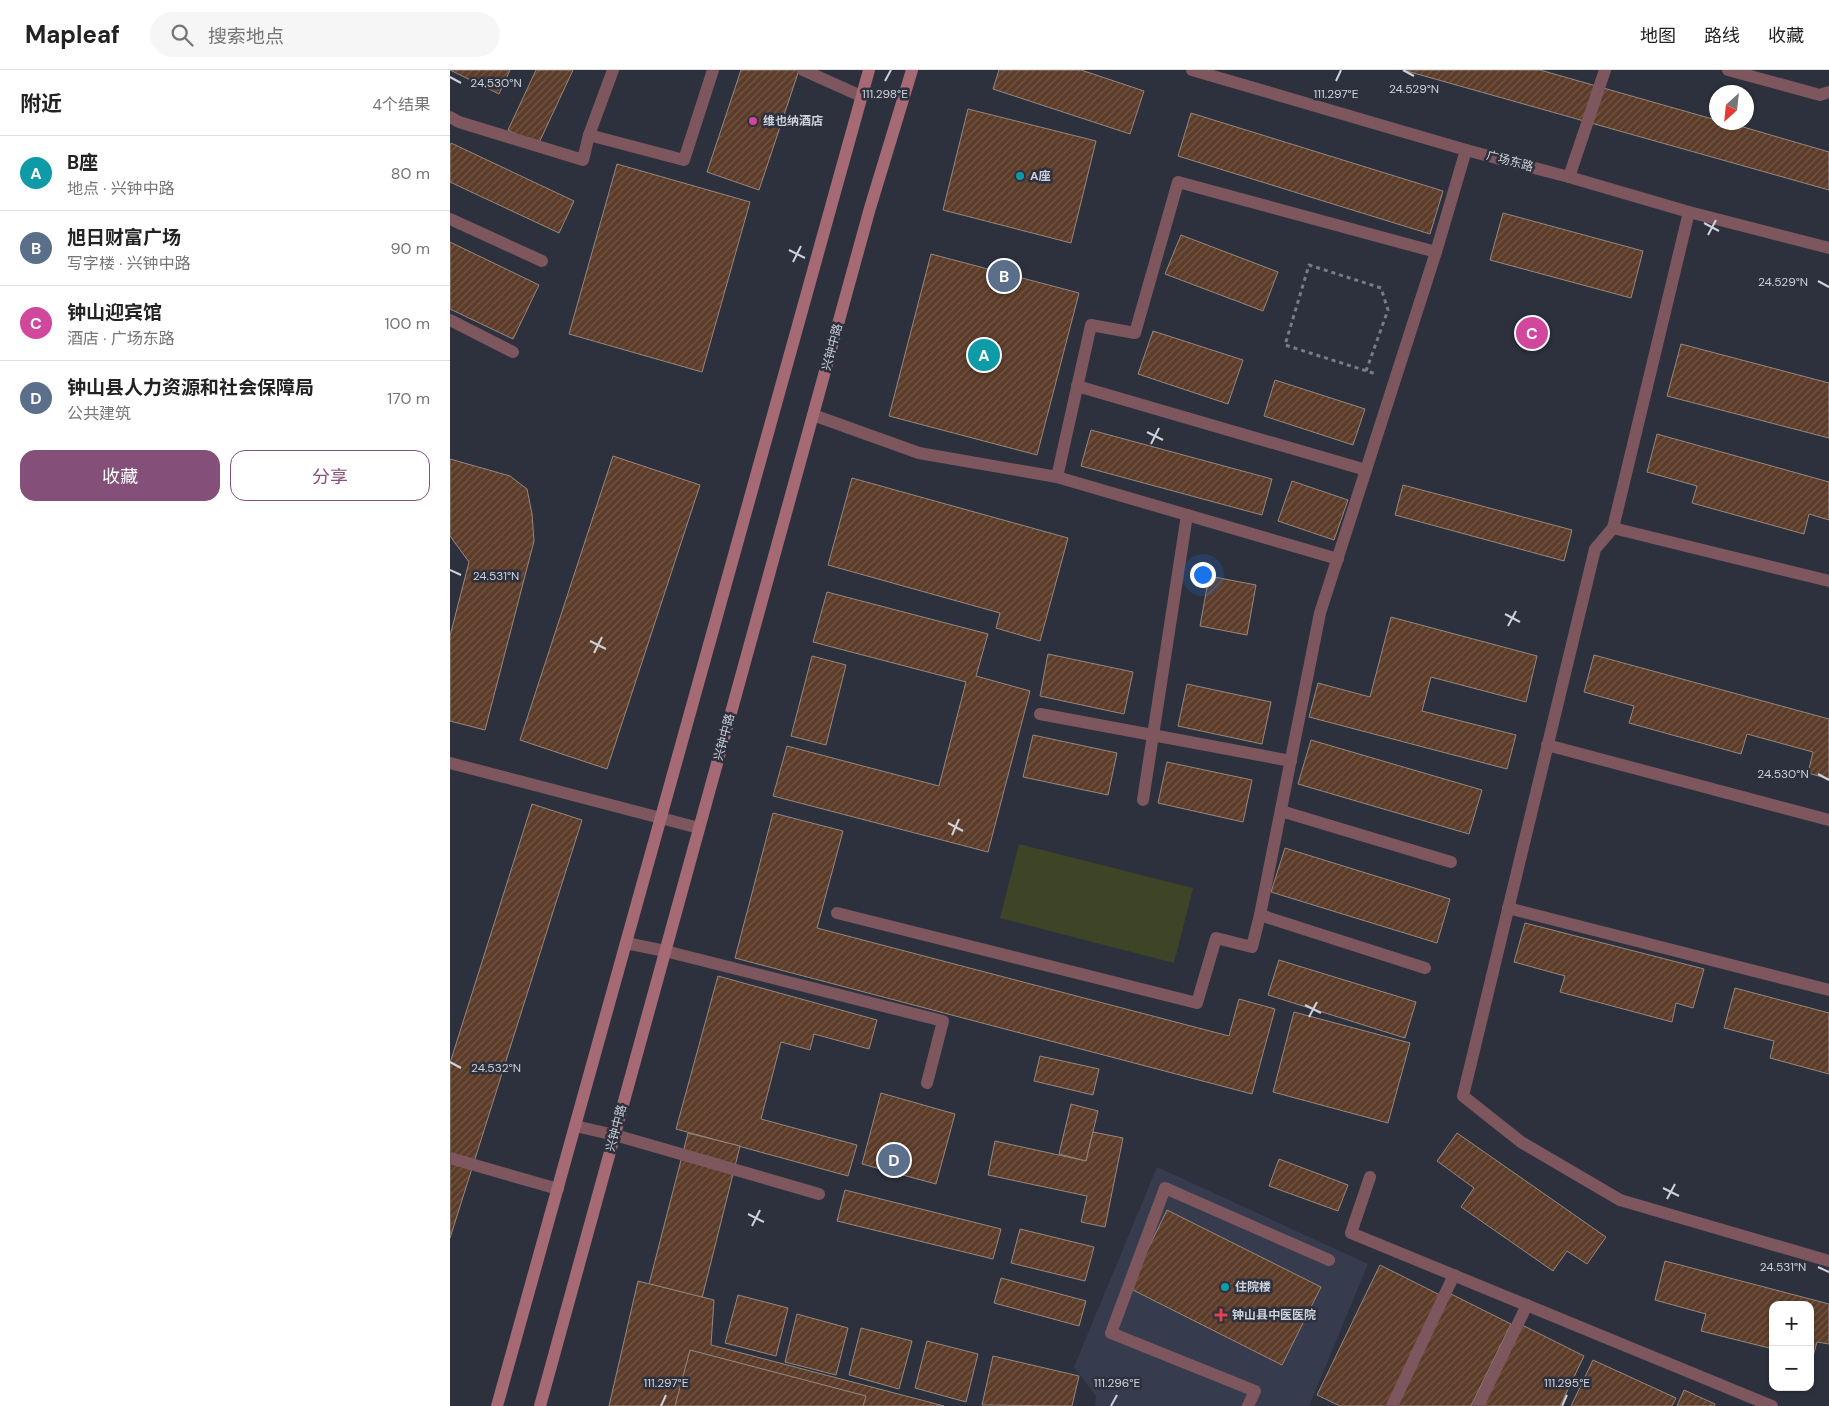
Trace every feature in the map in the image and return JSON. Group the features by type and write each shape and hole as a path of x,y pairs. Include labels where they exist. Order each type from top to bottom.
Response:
{"main road":[{"path":"497,1406 869,70"},
{"name":"兴钟中路","path":"540,1406 870,208 912,70"}],"street":[{"path":"450,117 459,122 583,160 589,135 614,70"},
{"path":"589,135 684,160 713,70"},
{"path":"803,70 861,96"},
{"name":"广场东路","path":"1192,70 1466,150 1569,176 1689,212 1829,248"},
{"path":"1569,176 1605,70"},
{"path":"1728,70 1820,95 1829,92"},
{"path":"837,913 1198,1003 1216,938 1252,947 1320,613 1436,252 1466,150"},
{"path":"1056,477 1090,325 1136,333 1178,182 1436,252"},
{"path":"1689,212 1613,528 1595,549 1463,1096 1521,1142 1620,1200 1829,1262"},
{"path":"450,219 542,261"},
{"path":"450,320 512,352"},
{"path":"1077,386 1366,470"},
{"path":"813,415 919,453 1056,477 1338,559"},
{"path":"1143,800 1187,514"},
{"path":"1613,528 1829,581"},
{"path":"1040,714 1291,761"},
{"path":"1547,745 1829,820"},
{"path":"450,763 699,828"},
{"path":"1281,811 1451,862"},
{"path":"1508,908 1829,990"},
{"path":"1260,915 1425,968"},
{"path":"626,943 665,951 942,1022 928,1083"},
{"path":"575,1126 614,1135 819,1194"},
{"path":"450,1158 558,1189"},
{"path":"1370,1177 1351,1232 1772,1406"},
{"path":"1248,1406 1255,1390 1111,1333 1165,1188 1329,1260"},
{"path":"1392,1406 1454,1275"},
{"path":"1478,1406 1527,1305"}],"path":[{"path":"1366,371 1388,310 1381,288 1309,265 1285,345 1395,381"}],"shaded area":[{"name":"钟山县中医医院","path":"1157,1167 1368,1264 1309,1406 1095,1406 1096,1396 1074,1367"}],"green space":[{"path":"1019,844 1193,888 1174,963 1000,918"}],"building":[{"path":"450,70 510,70 499,94"},
{"path":"536,70 573,70 538,145 508,130"},
{"name":"维也纳酒店","path":"741,70 799,70 759,190 707,172"},
{"path":"999,70 1081,70 1144,91 1130,134 993,89"},
{"path":"1403,70 1540,70 1709,118 1709,130 1753,130 1829,152 1829,190"},
{"name":"A座","path":"968,109 1096,141 1071,243 943,210"},
{"path":"1191,113 1443,191 1430,234 1178,156"},
{"path":"451,143 574,201 559,233 450,182"},
{"path":"617,164 750,202 702,372 569,334"},
{"path":"1503,213 1643,251 1631,298 1490,260"},
{"path":"1181,235 1278,272 1263,311 1165,274"},
{"path":"450,242 539,285 513,339 450,309"},
{"path":"931,254 1079,293 1037,455 889,416"},
{"path":"1153,331 1243,360 1228,404 1138,374"},
{"path":"1681,344 1829,383 1829,438 1667,396"},
{"path":"1275,380 1365,409 1353,445 1264,416"},
{"path":"1091,430 1272,479 1262,515 1081,466"},
{"path":"1657,434 1829,482 1829,520 1809,514 1804,534 1692,503 1697,486 1647,472"},
{"path":"613,456 700,485 607,769 520,740"},
{"path":"450,459 510,476 527,489 532,514 534,541 485,730 450,721 450,636 469,562 450,536"},
{"path":"852,478 1068,538 1040,641 996,628 1000,613 828,565"},
{"path":"1292,481 1348,500 1334,540 1278,521"},
{"path":"1403,485 1572,530 1564,561 1395,515"},
{"path":"1209,576 1256,585 1247,635 1200,626"},
{"path":"827,592 988,634 976,676 1030,691 988,852 773,796 787,746 939,786 966,682 813,642"},
{"path":"1391,617 1537,656 1526,702 1431,677 1422,711 1516,735 1507,769 1309,717 1318,683 1370,697"},
{"path":"1048,654 1133,672 1124,714 1040,696"},
{"path":"1594,655 1829,719 1829,779 1808,773 1813,752 1747,734 1741,754 1629,723 1634,706 1584,692"},
{"path":"812,656 846,665 826,745 791,736"},
{"path":"1187,684 1271,702 1262,744 1178,726"},
{"path":"1033,735 1117,753 1108,795 1023,777"},
{"path":"1311,740 1482,790 1469,834 1298,784"},
{"path":"1167,762 1252,780 1243,822 1158,803"},
{"path":"532,804 582,820 450,1238 450,1063"},
{"path":"773,813 843,831 817,928 1229,1036 1239,999 1275,1009 1252,1094 735,958"},
{"path":"1285,848 1450,899 1437,943 1271,892"},
{"path":"1525,923 1704,969 1693,1008 1676,1003 1672,1022 1560,992 1565,976 1514,962"},
{"path":"1279,960 1416,1002 1405,1038 1268,995"},
{"path":"718,976 877,1020 869,1049 814,1034 810,1050 781,1042 761,1119 857,1145 848,1176 676,1129"},
{"path":"1735,988 1829,1013 1829,1074 1770,1058 1774,1041 1724,1028"},
{"path":"1294,1012 1410,1043 1388,1123 1273,1092"},
{"path":"1040,1056 1099,1069 1093,1095 1034,1081"},
{"path":"881,1093 955,1114 936,1184 862,1164"},
{"path":"1071,1104 1098,1111 1086,1161 1059,1154"},
{"path":"1093,1132 1123,1138 1105,1227 1081,1222 1087,1196 988,1175 995,1141 1086,1161"},
{"path":"688,1133 740,1146 702,1298 649,1284"},
{"path":"1457,1133 1606,1237 1587,1264 1567,1251 1553,1271 1461,1207 1474,1188 1437,1161"},
{"path":"1279,1159 1348,1185 1338,1211 1269,1186"},
{"path":"845,1190 1001,1229 993,1259 837,1221"},
{"name":"住院楼","path":"1167,1210 1321,1287 1282,1365 1129,1288"},
{"path":"1020,1229 1094,1247 1085,1281 1011,1263"},
{"path":"1665,1261 1829,1304 1829,1344 1817,1342 1814,1353 1814,1301 1769,1301 1769,1348 1701,1331 1706,1314 1655,1300"},
{"path":"1380,1265 1442,1296 1388,1406 1340,1406 1317,1395"},
{"path":"1001,1278 1086,1301 1079,1326 994,1303"},
{"path":"638,1281 714,1300 711,1345 944,1406 609,1406"},
{"path":"1449,1293 1511,1324 1471,1406 1395,1406"},
{"path":"738,1295 788,1308 776,1356 725,1343"},
{"path":"797,1314 848,1328 836,1375 785,1362"},
{"path":"1522,1325 1584,1356 1560,1406 1483,1406"},
{"path":"861,1328 912,1341 899,1389 849,1375"},
{"path":"927,1341 978,1354 966,1402 915,1388"},
{"path":"690,1350 866,1396 863,1406 675,1406"},
{"path":"993,1356 1079,1376 1072,1406 982,1405"},
{"path":"1593,1360 1676,1398 1672,1406 1571,1406"},
{"path":"1684,1390 1715,1404 1714,1406 1677,1406"}],"place":[{"name":"维也纳酒店","path":"753,121"},
{"name":"A座","path":"1020,176"},
{"name":"旭日财富广场","path":"1004,276"},
{"name":"钟山迎宾馆","path":"1532,333"},
{"name":"B座","path":"984,355"},
{"name":"钟山县人力资源和社会保障局","path":"894,1160"},
{"name":"住院楼","path":"1225,1287"},
{"name":"钟山县中医医院","path":"1221,1315"}]}
